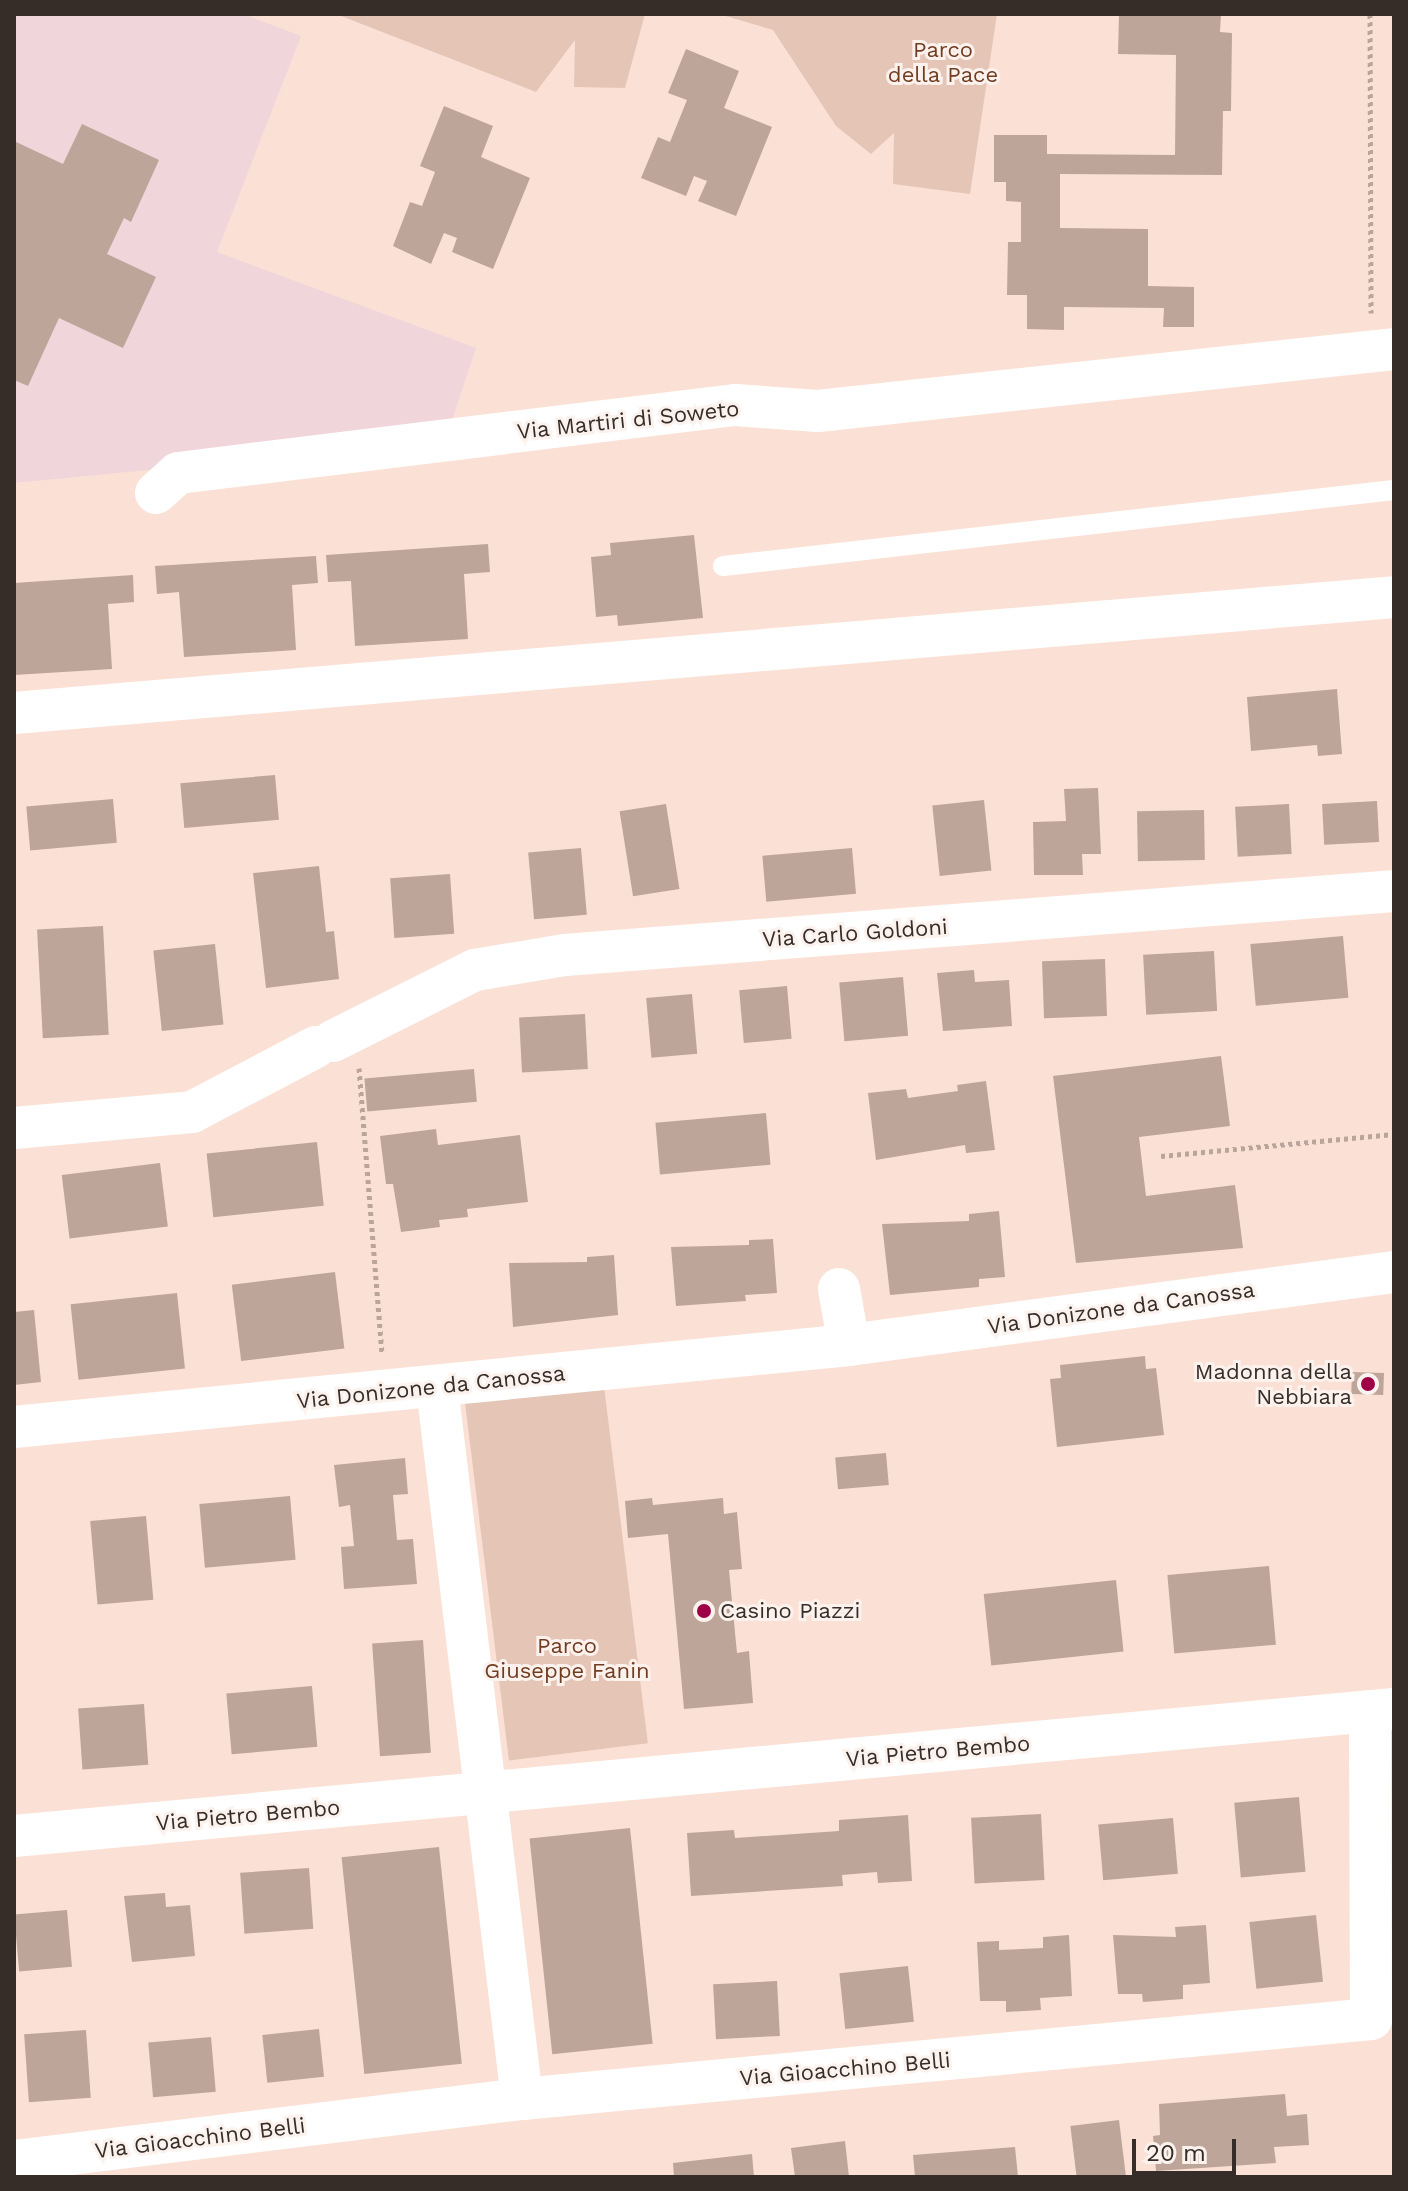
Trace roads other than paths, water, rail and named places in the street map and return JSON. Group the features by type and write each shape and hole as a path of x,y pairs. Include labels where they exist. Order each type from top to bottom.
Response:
{"street":[{"name":"Via Martiri di Soweto","path":"156,493 178,473 735,405 818,411 1382,336"},
{"path":"14,713 1394,597"},
{"name":"Via Carlo Goldoni","path":"14,1128 192,1112 475,970 565,955 1394,891"},
{"name":"Via Donizone da Canossa","path":"14,1427 849,1345 1394,1272"},
{"path":"839,1289 849,1345"},
{"path":"437,1387 482,1793 522,2099"},
{"name":"Via Pietro Bembo","path":"14,1836 1382,1710"},
{"name":"Via Gioacchino Belli","path":"14,2161 522,2099 1371,2019 1382,1710"}],"lane":[{"path":"723,566 1394,490"}],"place":[{"name":"Madonna della Nebbiara","path":"1368,1384"},
{"name":"Casino Piazzi","path":"704,1611"}],"park label":[{"name":"Parco della Pace","path":"943,62"},
{"name":"Parco Giuseppe Fanin","path":"567,1658"}]}
